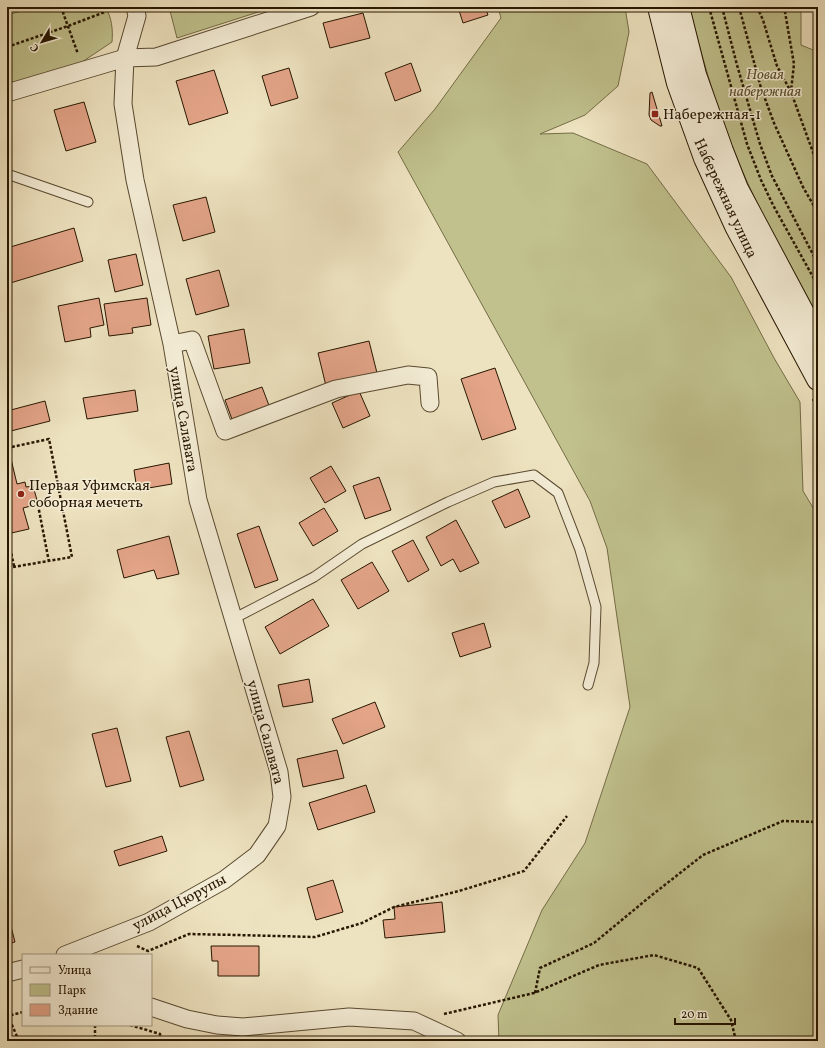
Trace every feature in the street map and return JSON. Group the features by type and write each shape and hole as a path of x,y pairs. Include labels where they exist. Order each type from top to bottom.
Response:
{"street":[{"name":"улица Салавата","path":"135,7 138,16 125,58 123,104 135,180 172,344 198,500 279,772 282,796 278,826"},
{"path":"7,93 125,58 156,57 311,7"},
{"name":"Набережная улица","path":"659,7 678,83 705,158 736,226 818,379"},
{"name":"Набережная улица","path":"678,7 695,75 737,189 818,341"},
{"path":"172,344 192,340 225,432 336,389 408,375 428,377 430,403"},
{"name":"улица Цюрупы","path":"68,954 149,922 224,880 257,854 278,826"},
{"path":"7,973 22,969"},
{"path":"152,1007 187,1019 217,1025 243,1027 349,1017 414,1021 457,1041"}],"lane":[{"path":"7,174 88,202"},
{"path":"233,619 314,577 362,544 448,502 494,482 534,475 558,493 580,550 596,607 594,662 588,685"}],"path":[{"path":"61,7 78,54"},
{"path":"709,7 747,144 761,180 818,286"},
{"path":"722,7 760,144 772,176 818,264"},
{"path":"738,7 761,88 774,123 800,180 818,213"},
{"path":"757,7 765,26 777,66 791,92 814,155 818,162"},
{"path":"782,7 785,12"},
{"path":"786,7 785,12 794,64 791,92"},
{"path":"7,47 105,12"},
{"path":"7,448 49,439 72,558 7,568"},
{"path":"37,500 49,562"},
{"path":"7,534 14,566"},
{"path":"113,936 148,951 189,934 315,937 362,923 394,907 459,891 524,871 567,816"},
{"path":"534,993 540,968 594,943 703,855 783,821 818,822"},
{"path":"414,1021 534,993 599,965 654,955 698,968 731,1020 736,1041"},
{"path":"19,1041 8,1016 22,1012"},
{"path":"95,1026 94,1041 101,1041"},
{"path":"133,1026 160,1034 161,1041"}],"green space":[{"path":"35,7 105,7 112,24 112,42 79,64 7,85 7,15"},
{"path":"169,7 274,7 177,38"},
{"path":"498,7 625,7 629,32 618,86 585,115 540,134 573,133 647,164 731,277 774,358 800,402 803,491 818,516 818,1041 499,1041 498,1015 542,910 585,843 630,707 607,548 590,501 398,152 435,109 501,18"},
{"name":"Новая набережная","path":"689,7 801,7 801,45 818,52 818,318 765,219 730,143 701,53"}],"building":[{"path":"458,7 485,7 488,15 463,23"},
{"path":"363,13 370,38 330,48 323,23"},
{"path":"411,63 421,91 395,101 385,73"},
{"path":"289,68 298,98 271,106 262,76"},
{"path":"214,70 228,113 189,125 176,81"},
{"path":"652,92 662,126 651,120 649,115 650,93"},
{"path":"84,102 96,142 66,151 54,110"},
{"path":"206,197 215,232 183,241 173,205"},
{"path":"74,228 83,261 7,284 7,248"},
{"path":"136,254 143,285 115,292 108,260"},
{"path":"219,270 229,306 196,315 186,279"},
{"path":"99,298 104,325 90,328 91,337 65,342 58,306"},
{"path":"147,298 151,325 132,328 133,333 109,336 104,304"},
{"path":"244,329 250,363 214,369 208,336"},
{"path":"369,341 377,373 326,386 318,353"},
{"path":"495,368 516,429 482,440 461,379"},
{"path":"262,387 270,408 233,422 225,400"},
{"path":"135,390 138,411 87,419 83,398"},
{"path":"359,391 370,416 343,428 332,403"},
{"path":"45,401 50,421 7,432 7,411"},
{"name":"Первая Уфимская соборная мечеть","path":"11,459 17,484 25,482 26,487 33,486 37,500 29,502 31,506 23,508 29,529 7,534 7,460"},
{"path":"169,463 172,484 137,490 134,470"},
{"path":"331,466 346,491 325,503 310,478"},
{"path":"379,477 391,510 365,519 353,486"},
{"path":"518,489 530,517 505,528 492,501"},
{"path":"324,508 338,531 313,546 299,523"},
{"path":"456,520 479,563 460,572 453,559 441,566 426,537"},
{"path":"259,526 278,580 255,588 237,534"},
{"path":"169,536 179,574 157,579 154,570 124,578 117,550"},
{"path":"413,540 429,570 408,582 392,551"},
{"path":"372,562 389,591 358,609 341,580"},
{"path":"313,599 329,626 280,654 265,627"},
{"path":"484,623 491,647 460,657 452,633"},
{"path":"309,679 313,702 283,707 278,685"},
{"path":"375,702 385,727 343,744 332,719"},
{"path":"117,728 131,781 106,787 92,734"},
{"path":"189,731 204,780 180,787 166,737"},
{"path":"337,750 344,778 303,787 297,759"},
{"path":"366,785 375,812 318,830 309,803"},
{"path":"162,836 167,851 119,866 114,851"},
{"path":"333,880 343,912 316,920 307,888"},
{"path":"442,902 445,932 385,938 383,920 395,919 394,907"},
{"path":"7,911 15,942 7,944"},
{"path":"211,946 259,946 259,976 218,976 218,961 212,961"}],"place":[{"name":"Набережная-1","path":"655,114"},
{"name":"Первая Уфимская соборная мечеть","path":"21,494"}]}
